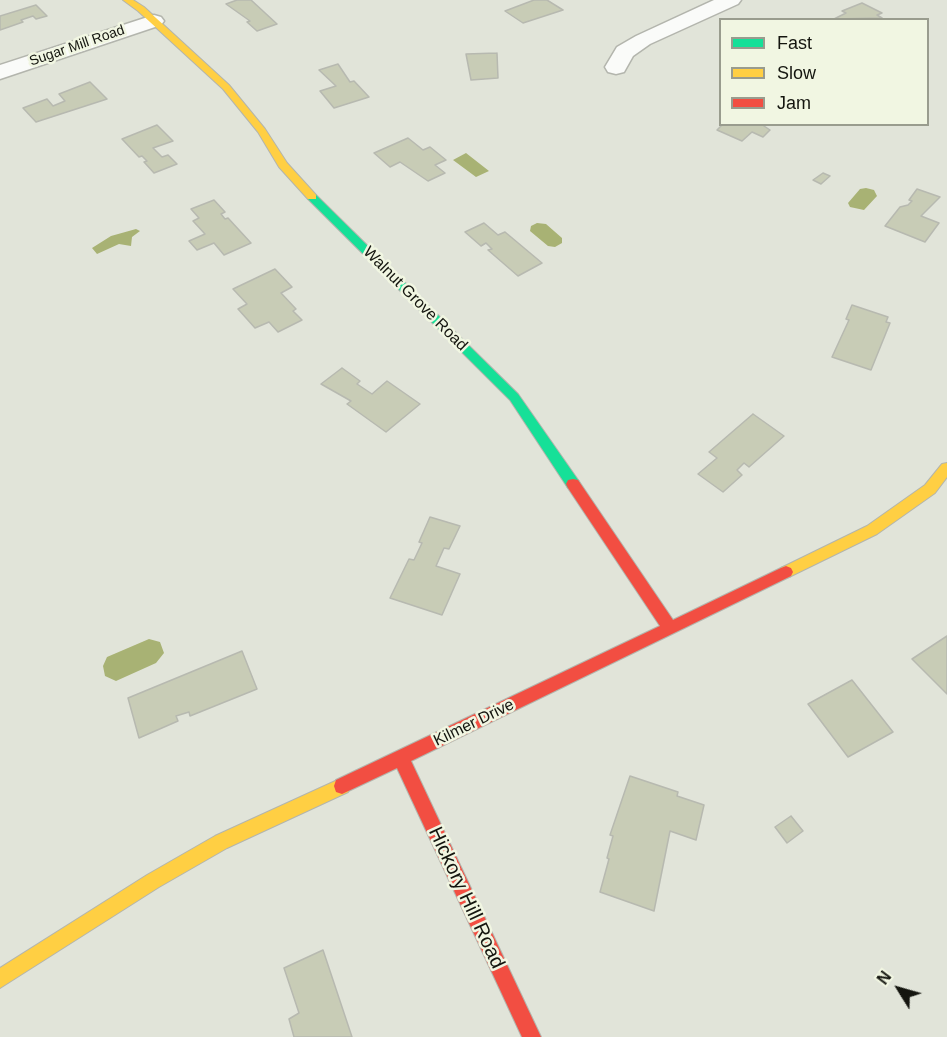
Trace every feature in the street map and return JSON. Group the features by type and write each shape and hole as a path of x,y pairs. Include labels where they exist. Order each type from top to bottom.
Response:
{"street":[{"name":"Walnut Grove Road","path":"127,0 154,21 226,87 262,131 283,165 317,202 514,397 670,628"},
{"path":"616,67 625,52 643,40 731,0"},
{"name":"Sugar Mill Road","path":"0,72 154,21"},
{"name":"Kilmer Drive","path":"0,979 153,881 221,842 401,758 872,530 930,489 947,468"},
{"name":"Hickory Hill Road","path":"401,758 531,1037"}],"shaded area":[{"path":"466,153 489,171 476,177 453,160"},
{"path":"860,189 874,190 877,196 864,210 850,207 848,203"},
{"path":"537,223 546,224 562,238 562,243 555,247 548,246 530,231 531,226"},
{"path":"136,229 140,231 132,237 131,246 119,244 97,254 92,248 111,236"},
{"path":"149,639 160,642 164,653 156,663 116,681 105,676 103,666 107,657"}],"building":[{"path":"237,0 251,0 277,24 257,31 247,22 250,21 226,4"},
{"path":"534,0 547,0 563,10 523,23 505,11"},
{"path":"862,3 882,13 877,15 882,18 836,18 846,13 842,11"},
{"path":"36,5 47,16 36,19 33,16 0,30 0,16"},
{"path":"497,53 498,78 471,80 466,54"},
{"path":"338,64 350,82 354,81 369,97 334,108 320,91 336,86 319,70"},
{"path":"90,82 107,99 36,122 23,108 47,99 53,106 65,101 59,94"},
{"path":"157,125 173,141 153,148 162,157 168,155 177,164 154,173 144,162 147,161 142,156 139,157 122,139"},
{"path":"721,126 764,126 770,130 763,137 752,132 742,141 717,130"},
{"path":"408,138 423,150 430,147 446,160 435,165 445,173 428,181 400,162 390,167 374,153"},
{"path":"823,173 830,176 821,184 813,180"},
{"path":"917,189 940,197 921,216 939,223 925,242 885,226 900,207 912,201 909,200"},
{"path":"214,200 225,212 221,214 225,219 228,218 251,243 224,255 214,243 197,250 189,241 205,234 193,221 199,218 191,209"},
{"path":"484,223 498,235 505,232 542,263 518,276 488,250 492,249 486,243 481,246 465,232"},
{"path":"275,269 292,287 281,293 296,309 293,311 302,320 278,332 269,322 255,328 238,309 247,304 233,289"},
{"path":"852,305 888,317 886,322 890,323 871,370 832,357 849,320 846,319"},
{"path":"342,368 360,381 357,384 372,394 387,381 420,404 386,432 347,404 351,401 321,384"},
{"path":"753,414 784,436 749,467 744,463 737,470 742,475 723,492 698,474 717,458 709,452"},
{"path":"430,517 460,526 449,549 444,548 436,566 460,574 442,615 390,598 409,559 414,560"},
{"path":"947,636 947,694 912,659"},
{"path":"242,651 257,689 190,716 189,712 176,716 178,721 139,738 128,698"},
{"path":"852,680 893,732 848,757 808,704"},
{"path":"630,776 678,792 677,796 704,805 696,840 670,831 654,911 600,892 609,859 607,858 613,836 610,835"},
{"path":"791,816 803,831 787,843 775,827"},
{"path":"323,950 352,1037 294,1037 289,1019 299,1013 284,968"}],"traffic: fast":[{"path":"312,197 514,397 573,484"}],"traffic: slow":[{"path":"127,0 141,9 226,87 262,131 283,165 312,197"},
{"path":"786,572 872,530 930,489 947,468"},
{"path":"0,979 153,881 221,842 342,786"}],"traffic: jam":[{"path":"573,484 670,628"},
{"path":"342,786 786,572"},
{"path":"401,758 532,1037"}]}
